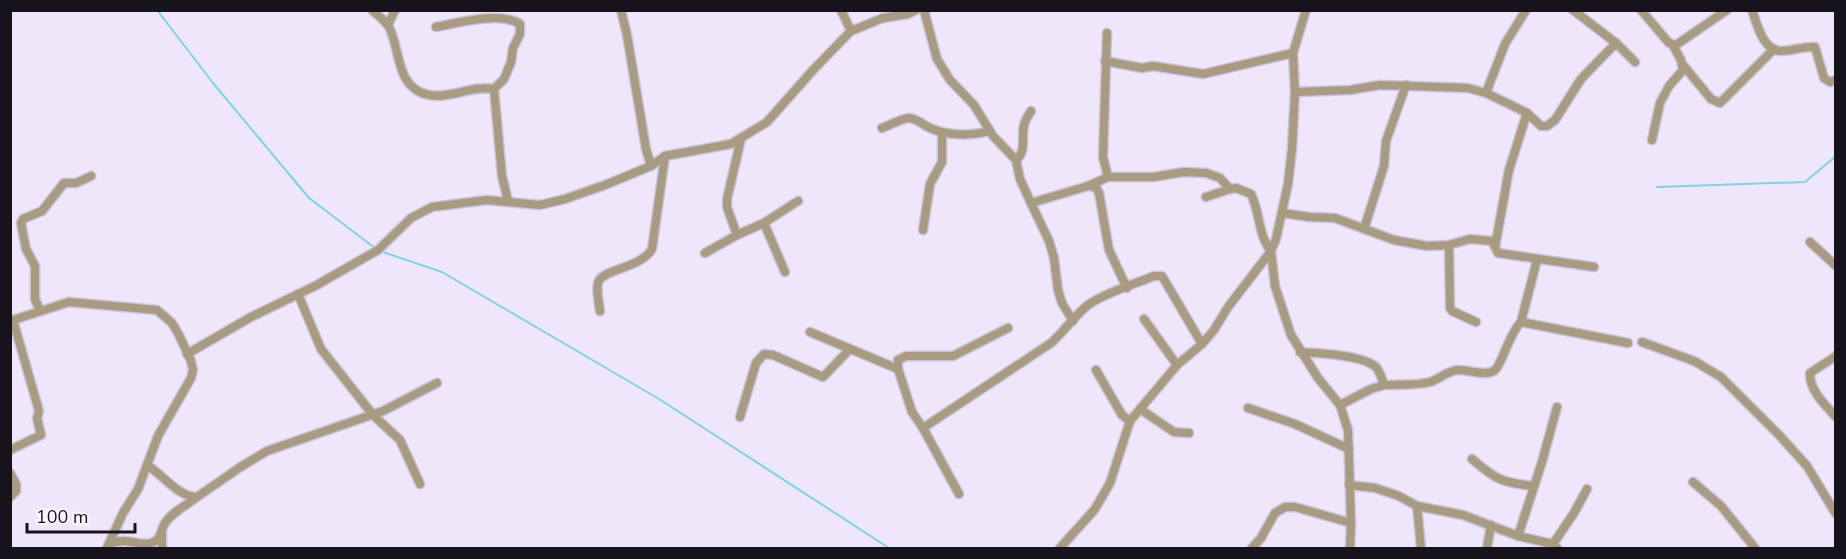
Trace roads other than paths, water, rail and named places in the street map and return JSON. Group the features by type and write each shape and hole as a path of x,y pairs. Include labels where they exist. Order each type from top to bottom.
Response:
{"street":[{"path":"372,10 388,25 400,70 405,79 420,92 431,95 473,89 494,89 504,80 520,33 520,24 515,20 486,14 436,27"},
{"path":"388,25 395,10"},
{"path":"621,10 643,134 651,166"},
{"path":"841,10 851,31"},
{"path":"187,354 378,250 411,218 432,207 486,200 540,205 605,185 651,166 665,156 731,144 767,122 851,31 882,14 908,14 916,10"},
{"path":"924,10 937,59 950,80 974,105 990,131 1016,160 1022,185 1049,241 1062,303 1073,321"},
{"path":"1060,549 1095,509 1110,483 1130,421 1178,364 1202,344 1271,251 1282,213 1292,149 1295,92 1293,53 1306,10"},
{"path":"1486,93 1505,44 1526,10"},
{"path":"1574,10 1616,43 1635,62"},
{"path":"1641,10 1673,45 1683,65 1711,99 1720,103 1774,49"},
{"path":"1673,45 1727,10"},
{"path":"1752,10 1765,42 1781,51 1808,46 1815,47 1824,78 1830,82 1836,80"},
{"path":"1107,33 1103,157 1108,177"},
{"path":"1295,92 1350,90 1380,85 1468,88 1486,93 1527,113 1541,126 1551,124 1581,79 1616,43"},
{"path":"1105,61 1142,68 1153,66 1203,74 1293,53"},
{"path":"1652,140 1660,103 1669,86 1681,74 1683,65"},
{"path":"1364,229 1384,166 1386,141 1407,85"},
{"path":"494,89 502,176 508,201"},
{"path":"1016,160 1022,156 1024,122 1031,111"},
{"path":"1492,241 1496,247 1509,170 1527,113"},
{"path":"882,128 913,118 929,128 942,132 976,134 990,131"},
{"path":"923,230 930,184 942,162 942,132"},
{"path":"736,235 727,207 727,199 741,139"},
{"path":"600,311 598,280 603,275 640,261 652,249 665,156"},
{"path":"1031,203 1088,186 1108,177 1153,177 1184,172 1206,173 1220,178 1230,189"},
{"path":"40,312 34,299 35,266 26,249 21,224 23,219 42,211 64,183 76,183 91,176"},
{"path":"1088,186 1096,187 1099,193 1109,250 1127,288"},
{"path":"1206,197 1236,188 1251,194 1259,216 1261,233 1271,251 1275,286 1285,323 1300,352 1340,405 1348,430 1350,549"},
{"path":"705,253 736,235 764,223 798,201"},
{"path":"1282,213 1335,218 1394,240 1427,246 1449,245 1470,239 1492,241"},
{"path":"764,223 784,272"},
{"path":"1492,241 1498,253 1594,267"},
{"path":"1810,242 1836,266"},
{"path":"1449,245 1450,308 1476,322"},
{"path":"1340,405 1371,388 1384,385 1433,381 1457,370 1489,373 1495,371 1516,327 1521,322 1537,260"},
{"path":"923,428 1052,343 1086,306 1095,300 1154,276 1162,276 1202,344"},
{"path":"298,294 321,349 373,415 400,440 420,484"},
{"path":"10,450 41,435 39,411 12,321 69,302 157,310 172,323 191,361 193,370 158,436 138,489 123,513 108,546"},
{"path":"1144,320 1178,364"},
{"path":"1521,322 1628,343"},
{"path":"959,494 912,412 898,369 898,360 906,356 953,356 1008,328"},
{"path":"810,332 898,369"},
{"path":"1642,342 1694,361 1721,377 1807,466 1836,514"},
{"path":"740,417 756,363 764,354 774,355 823,376 850,349"},
{"path":"1300,352 1346,357 1374,365 1384,385"},
{"path":"1836,356 1810,373 1809,376 1817,395 1836,417"},
{"path":"1096,370 1122,415 1130,421"},
{"path":"162,549 163,526 172,516 238,468 267,451 373,415 437,383"},
{"path":"1518,536 1557,407"},
{"path":"1248,408 1295,424 1349,449"},
{"path":"1140,409 1174,432 1189,433"},
{"path":"1472,459 1491,476 1508,484 1534,486"},
{"path":"147,465 180,491 190,497 197,497"},
{"path":"10,472 16,484 16,491 10,497"},
{"path":"1693,482 1721,506 1755,549"},
{"path":"1349,485 1375,488 1399,496 1417,506 1463,515 1555,547 1587,489"},
{"path":"1417,506 1421,549"},
{"path":"1252,548 1261,538 1275,513 1285,507 1295,507 1351,524"},
{"path":"1487,549 1491,525"},
{"path":"108,546 120,540 148,544 156,541 162,534"}],"waterway":[{"path":"157,10 213,83 309,198 375,248"},
{"path":"1657,187 1805,182 1836,156"},
{"path":"380,251 442,272 659,399 889,548"}]}
